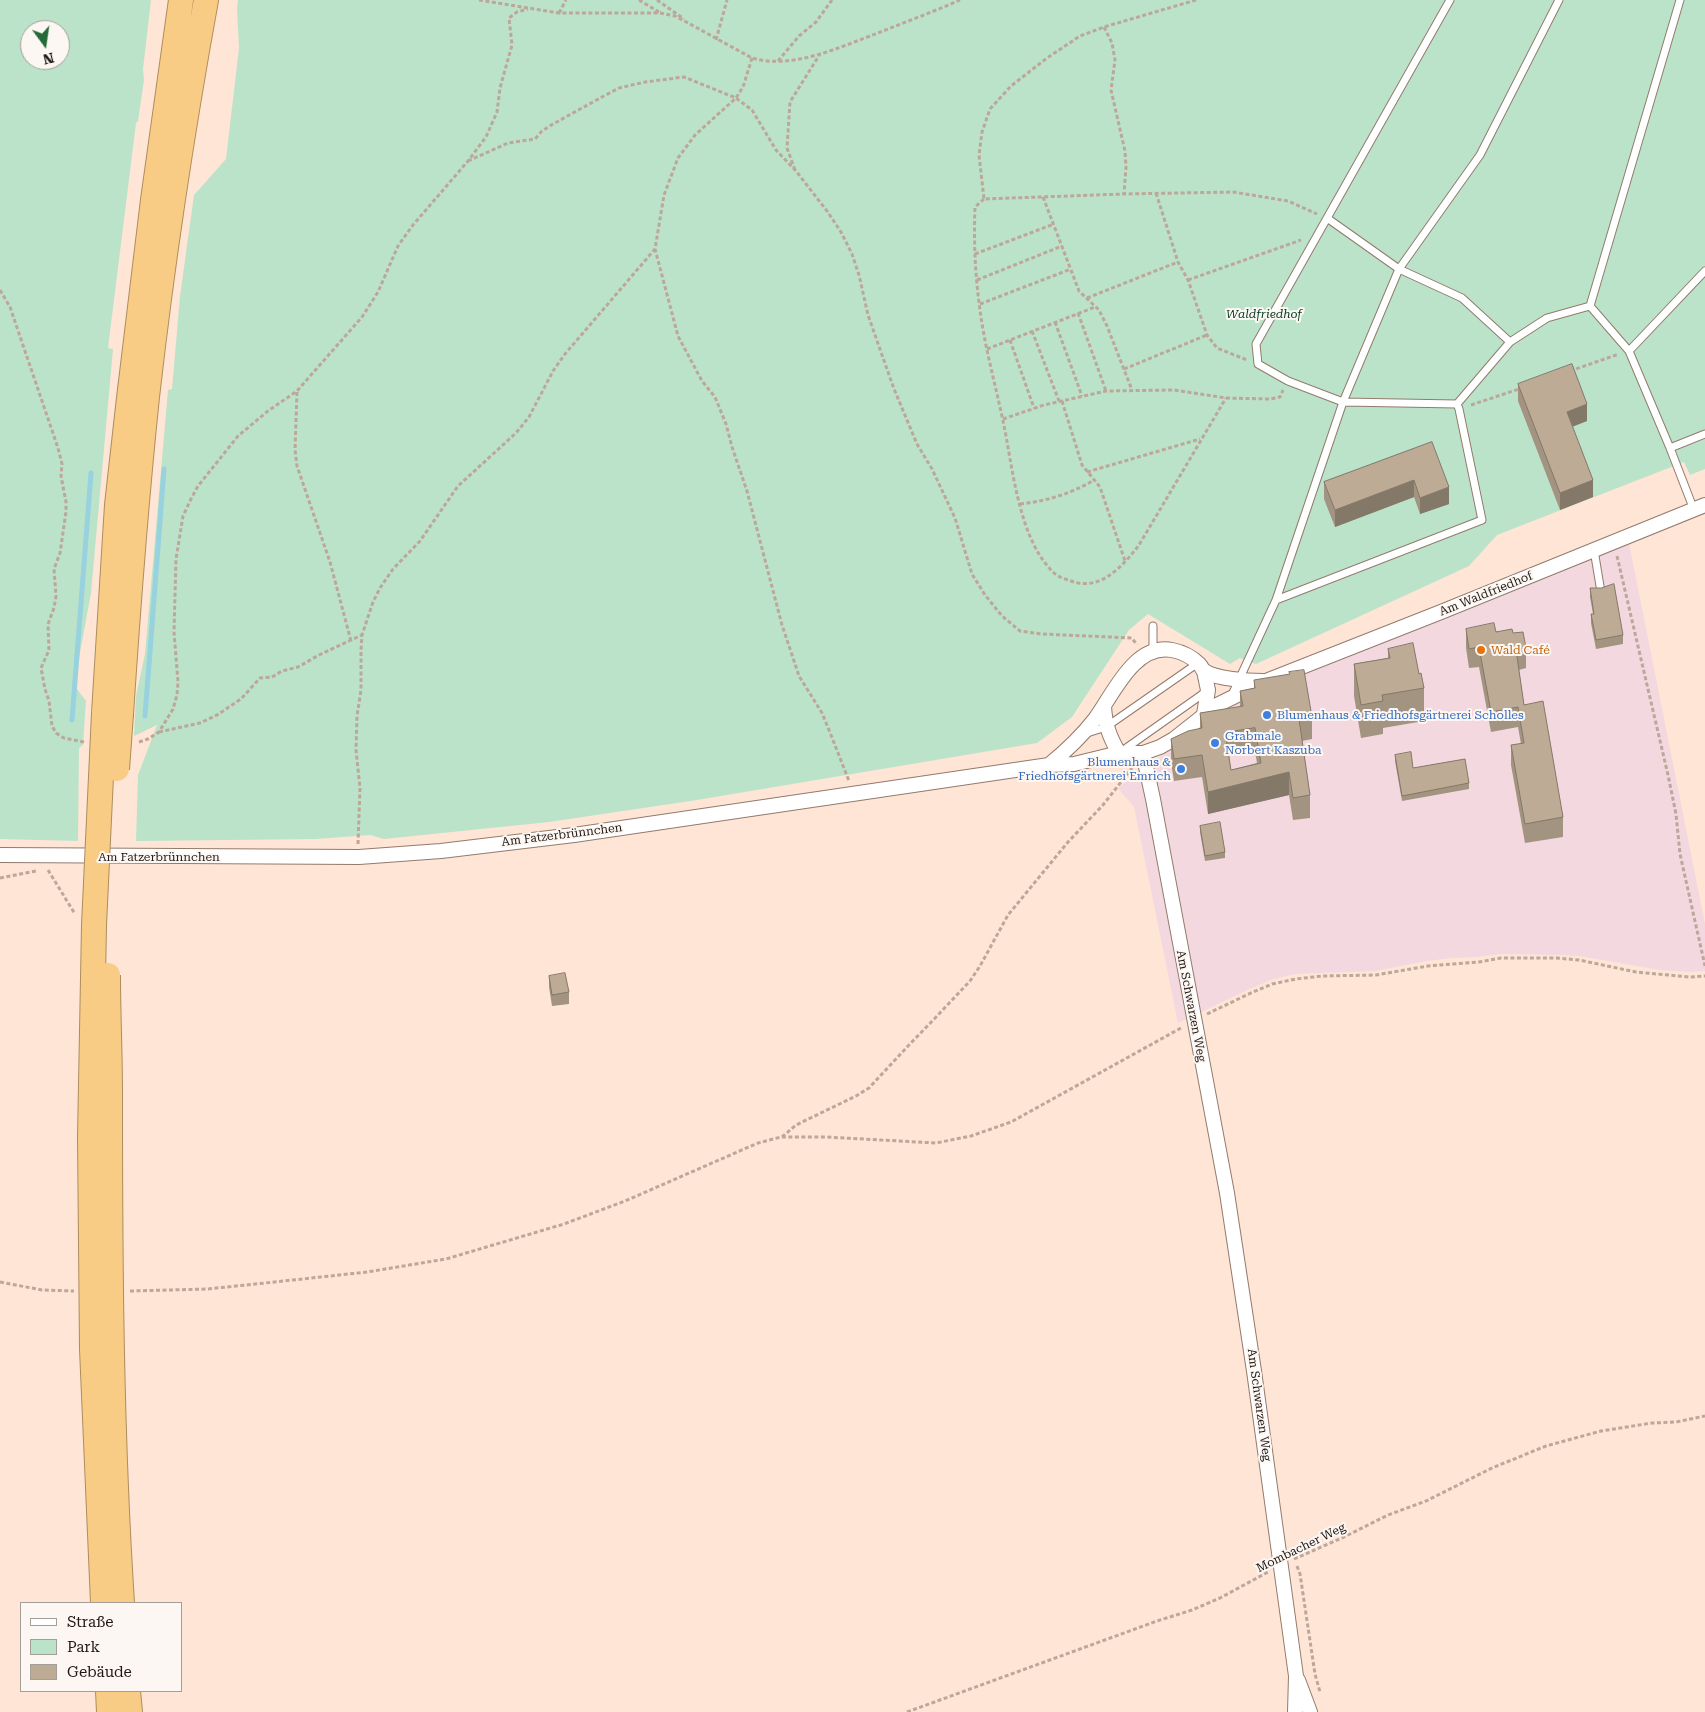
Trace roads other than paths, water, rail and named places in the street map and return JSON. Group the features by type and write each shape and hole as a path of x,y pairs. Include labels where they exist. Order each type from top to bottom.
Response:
{"highway":[{"path":"122,1602 113,1388 108,978 117,505 153,200 181,0"},
{"path":"102,1602 92,1350 90,1137 94,925 112,713 127,619 147,398 178,161 206,0"},
{"path":"108,1692 110,1712"},
{"path":"128,1692 130,1712"}],"street":[{"name":"Am Waldfriedhof","path":"1266,681 1700,508"},
{"path":"1049,765 1069,749 1082,734 1130,668 1146,655 1153,652 1170,649 1181,652 1201,667 1238,679 1266,681"},
{"path":"1201,667 1208,690 1204,714"},
{"path":"1104,706 1106,727 1119,753 1143,753 1160,747 1174,739 1204,714 1231,697 1266,681"},
{"name":"Am Fatzerbrünnchen","path":"0,855 359,857 441,851 574,835 1049,765 1074,764 1119,753"},
{"name":"Am Schwarzen Weg","path":"1143,753 1227,1193 1254,1371 1296,1676 1295,1712"},
{"name":"Am Schwarzen Weg","path":"1296,1676 1310,1712"}],"lane":[{"path":"1450,0 1256,344 1258,364 1288,381 1343,402 1458,407"},
{"path":"1231,697 1276,600 1343,402 1399,269 1480,156 1559,0"},
{"path":"1590,306 1680,0"},
{"path":"1327,218 1399,269 1462,298 1510,342"},
{"path":"1629,350 1705,270"},
{"path":"1458,407 1510,342 1547,318 1590,306"},
{"path":"1590,306 1629,350 1670,448 1700,508"},
{"path":"1276,600 1482,520 1458,407"},
{"path":"1670,448 1705,434"},
{"path":"1594,550 1601,592"},
{"path":"1153,652 1154,626"},
{"path":"1082,734 1106,727 1201,667"},
{"path":"1119,753 1208,690"}],"waterway":[{"path":"145,716 164,469"},
{"path":"72,720 91,473"}],"place":[{"name":"Wald Café","path":"1481,650"},
{"name":"Blumenhaus & Friedhofsgärtnerei Scholles","path":"1267,715"},
{"name":"Grabmale Norbert Kaszuba","path":"1215,743"},
{"name":"Blumenhaus & Friedhofsgärtnerei Emrich","path":"1181,769"}],"park label":[{"name":"Waldfriedhof","path":"1264,314"}]}
